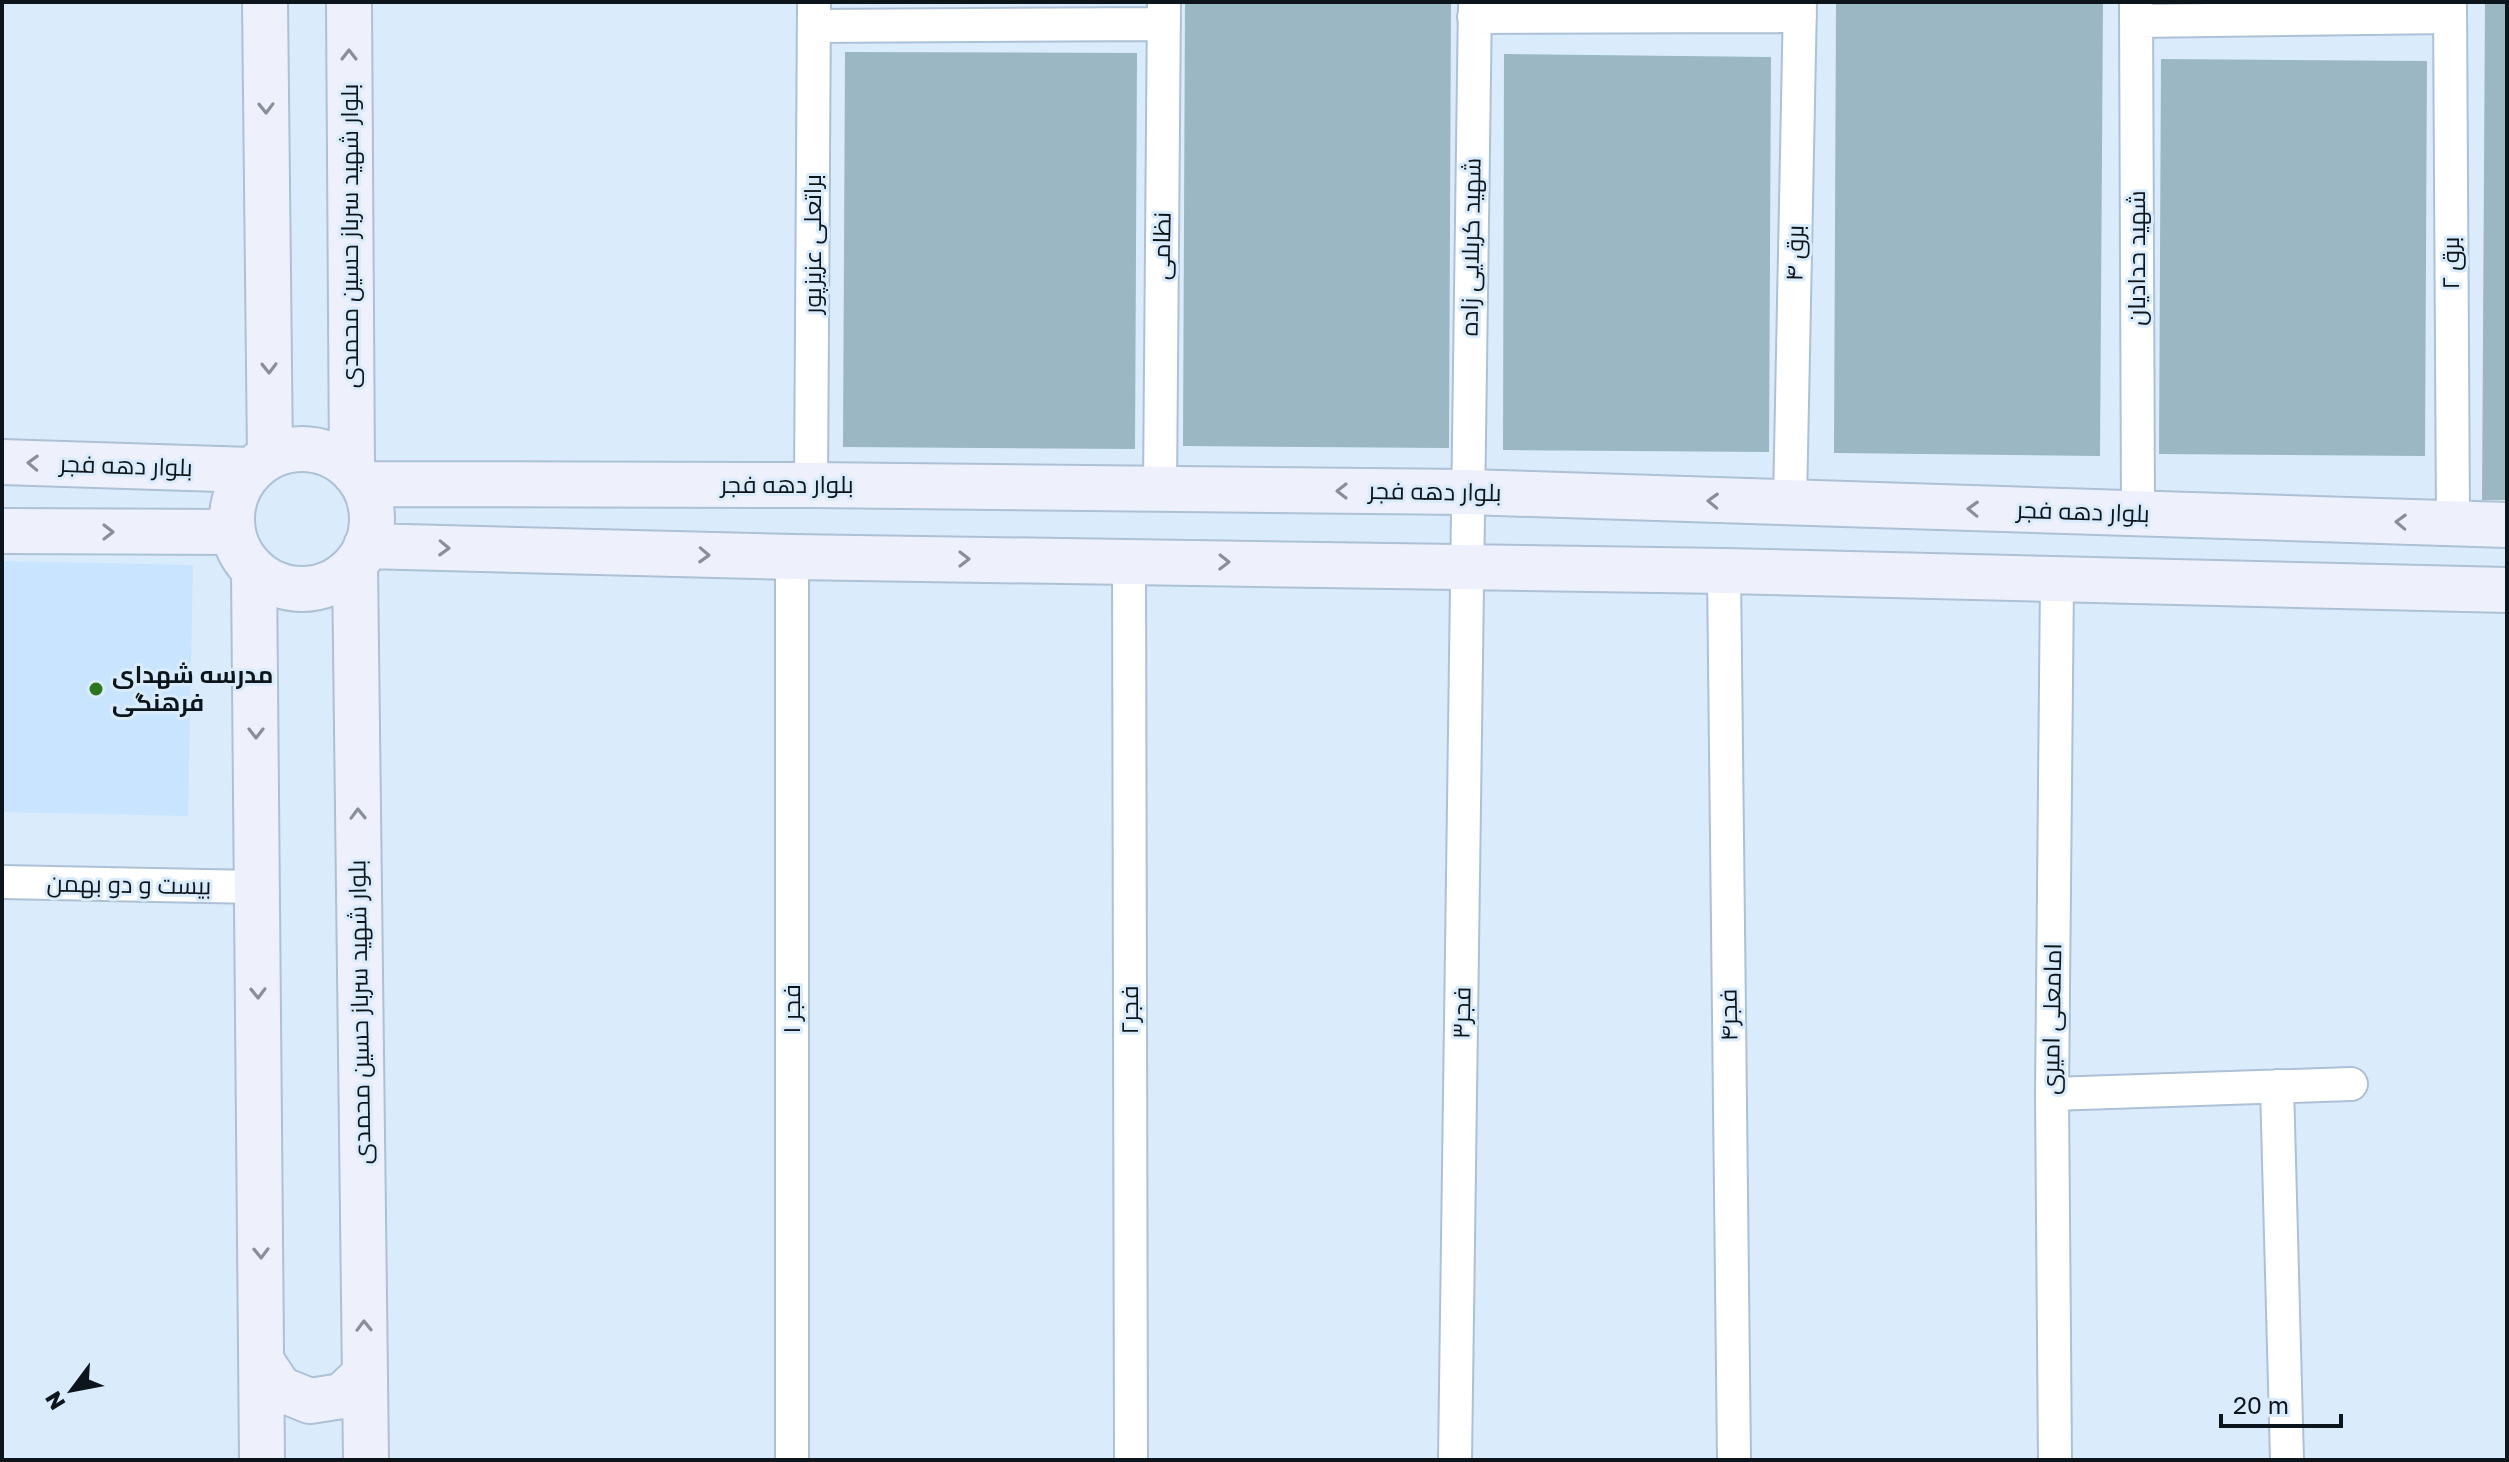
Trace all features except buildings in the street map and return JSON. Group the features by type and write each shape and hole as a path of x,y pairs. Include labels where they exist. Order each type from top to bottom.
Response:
{"street":[{"path":"260,463 265,2"},
{"name":"بلوار شهید سرباز حسین محمدی","path":"349,2 357,477"},
{"path":"1475,9 1800,9"},
{"name":"شهید کربلایی زاده","path":"1469,567 1467,492 1475,9"},
{"name":"برق ۴","path":"1790,503 1800,9"},
{"path":"2136,11 2450,9"},
{"name":"برق ۲","path":"2450,9 2453,524"},
{"name":"شهید حدادیان","path":"2136,11 2138,514"},
{"path":"814,14 1164,13"},
{"name":"نظامی","path":"1160,489 1164,13"},
{"name":"براتعلی عزیزپور","path":"811,485 814,14"},
{"path":"291,449 313,449 334,456 357,477 370,504 372,525 361,555 338,579 317,588 295,589 273,583 254,571 240,553 233,532 232,510 238,488 260,463 291,449"},
{"name":"بلوار دهه فجر","path":"2,462 260,463"},
{"name":"بلوار دهه فجر","path":"357,477 1467,492 2507,525"},
{"path":"2,531 233,532"},
{"path":"361,555 1129,560 2507,590"},
{"name":"بلوار شهید سرباز حسین محمدی","path":"361,555 366,1460"},
{"name":"فجر ۱","path":"792,557 792,1460"},
{"name":"فجر۲","path":"1129,560 1131,1460"},
{"name":"فجر۳","path":"1455,1460 1469,567"},
{"path":"254,571 262,1460"},
{"name":"فجر۴","path":"1724,571 1734,1460"},
{"name":"امامعلی امیری","path":"2055,1460 2052,1094 2057,579"},
{"name":"بیست و دو بهمن","path":"2,882 257,887"},
{"path":"2052,1094 2351,1084"},
{"path":"2277,1086 2287,1460"},
{"path":"262,1362 280,1389 310,1401 342,1396 365,1374"}],"shaded area":[{"name":"مدرسه شهدای فرهنگی","path":"2,561 193,565 188,816 2,812"}],"place":[{"name":"مدرسه شهدای فرهنگی","path":"96,689"}]}
